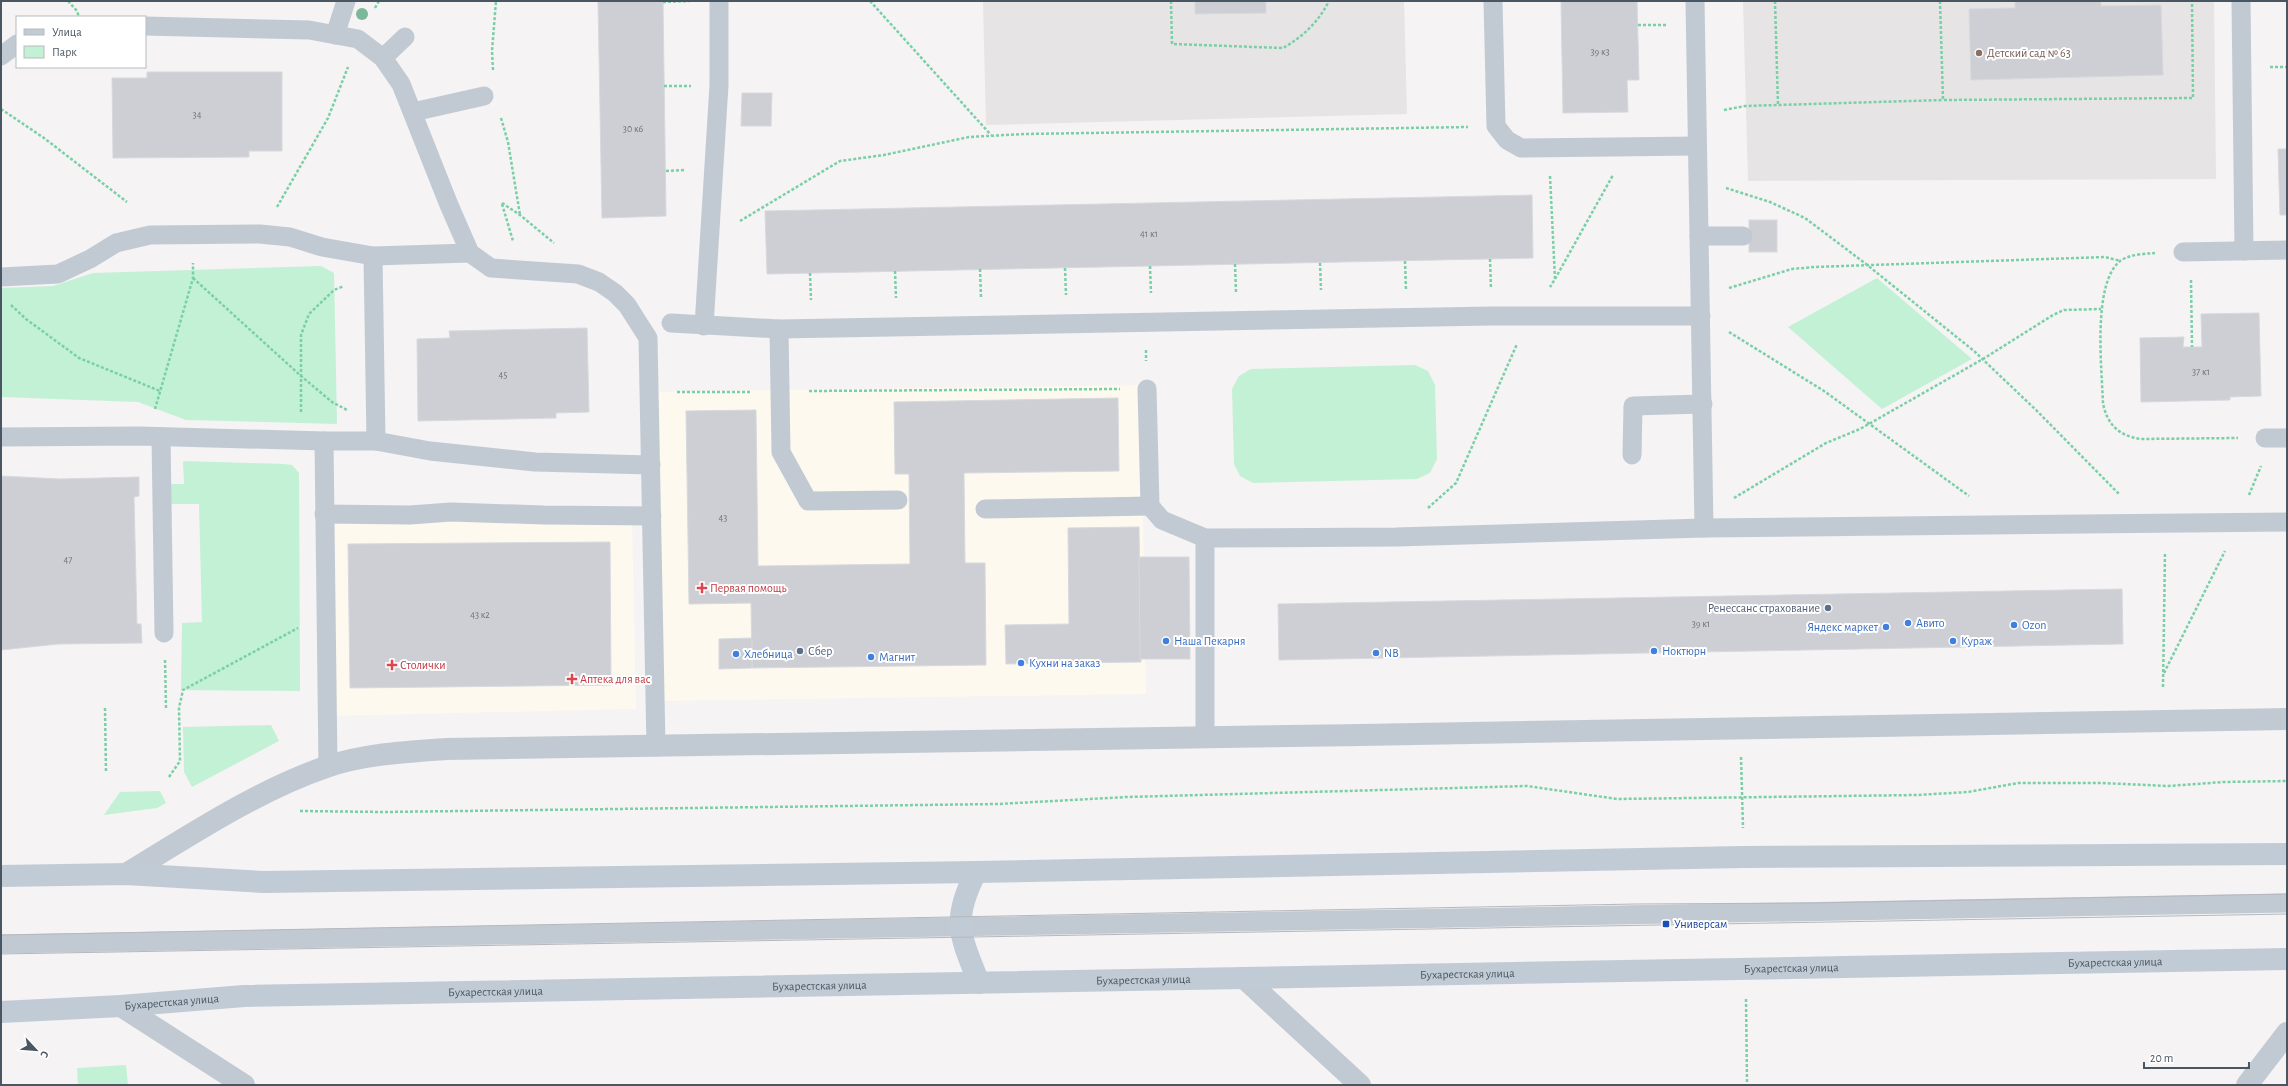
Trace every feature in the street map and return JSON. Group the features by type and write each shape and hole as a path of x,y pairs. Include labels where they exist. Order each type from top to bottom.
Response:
{"main road":[{"path":"1,876 126,874 264,882 976,872 1736,857 2287,854"},
{"path":"976,872 965,894 960,918 961,938 979,983"},
{"name":"Бухарестская улица","path":"1,1012 121,1006 244,996 2287,959"}],"street":[{"path":"126,874 208,824 300,777 328,767 362,758 403,752 446,749 1205,738 1741,726 2287,718"},
{"path":"1244,978 1360,1085"},
{"path":"121,1006 244,1085"},
{"path":"2247,1085 2287,1033"}],"lane":[{"path":"335,35 346,1"},
{"path":"704,326 719,85 719,1"},
{"path":"1493,1 1496,126 1507,140 1521,148 1697,146"},
{"path":"1695,1 1704,528"},
{"path":"2241,1 2244,251"},
{"path":"146,26 309,30 358,39 383,58 401,84 448,205 470,253 491,268 578,274 599,282 616,293 627,305 648,338 656,747"},
{"path":"383,58 405,37"},
{"path":"1,56 16,45"},
{"path":"413,112 484,96"},
{"path":"1,277 58,274 90,259 116,243 150,235 260,234 290,237 322,246 373,256 470,253"},
{"path":"1699,236 1743,236"},
{"path":"2187,252 2287,250"},
{"path":"373,256 376,433"},
{"path":"648,338 706,301"},
{"path":"671,324 779,329 1538,316 1701,316"},
{"path":"779,329 781,452 808,501 898,500"},
{"path":"1147,389 1150,506 1162,520 1205,538 1396,537 1704,528 2287,522"},
{"path":"1632,455 1633,406 1702,404"},
{"path":"1,437 140,436 324,441 376,433 430,451 535,462 650,464"},
{"path":"160,437 164,633"},
{"path":"324,441 328,767"},
{"path":"985,509 1150,506"},
{"path":"324,514 410,515 451,512 652,516"},
{"path":"1205,538 1205,738"},
{"path":"1,944 2287,903"}],"path":[{"path":"68,1 77,11 79,16"},
{"path":"260,234 312,148 328,118 358,39 379,1"},
{"path":"870,1 992,136"},
{"path":"1171,1 1172,44 1283,48 1298,40 1323,14 1329,1"},
{"path":"1775,1 1778,105"},
{"path":"1940,1 1943,100"},
{"path":"1745,106 1943,100 2193,98 2192,1"},
{"path":"1,109 127,202"},
{"path":"735,223 840,161 884,155 969,137 1470,127"},
{"path":"1549,147 1555,279"},
{"path":"1396,537 1456,483 1467,462 1521,335 1538,316 1555,279 1628,147"},
{"path":"1698,177 1770,202 1805,218 1866,264 1983,359 2129,504 2145,524"},
{"path":"512,238 502,203 520,215 557,246"},
{"path":"140,436 154,413 192,278 195,235"},
{"path":"2164,673 2238,523 2275,438 2140,440 2129,437 2117,431 2108,419 2103,404 2101,309 2113,268 2121,261 2131,256 2187,252 2192,347"},
{"path":"1700,297 1792,269 1866,264 2104,257 2121,261"},
{"path":"301,440 301,335 309,314 334,290 373,277"},
{"path":"192,278 301,376 332,402 376,433"},
{"path":"6,300 26,319 79,358 160,391"},
{"path":"1704,528 1728,502 1826,443 1860,429 1983,359 2064,310 2101,309"},
{"path":"1701,316 1824,391 1870,422 1971,497"},
{"path":"805,391 1147,389"},
{"path":"649,392 757,392"},
{"path":"2164,687 2166,524"},
{"path":"169,777 180,761 179,708 183,690 325,613"},
{"path":"164,633 166,708"},
{"path":"105,708 106,773"},
{"path":"1742,755 1743,829"},
{"path":"296,810 384,812 998,804 1127,797 1527,786 1617,799 1917,796 1968,792 2018,783 2102,783 2168,786 2224,782 2287,781"},
{"path":"1746,999 1747,1082"}],"shaded area":[{"path":"983,1 1404,1 1407,114 986,125"},
{"name":"Детский сад № 63","path":"1743,1 2214,1 2216,179 1748,181"},
{"path":"1141,385 1146,694 663,701 645,392"},
{"path":"632,515 636,709 328,716 324,522"}],"green space":[{"path":"321,266 334,273 337,424 186,420 138,402 1,397 1,288 53,286 93,273"},
{"path":"1877,278 1972,359 1882,409 1788,327"},
{"path":"1415,365 1428,371 1435,385 1437,459 1430,473 1417,479 1253,483 1240,476 1234,464 1232,389 1239,376 1251,369"},
{"path":"183,461 284,464 292,465 299,473 300,691 181,690 182,623 202,622 199,504 170,504 169,484 184,484"},
{"path":"271,725 279,741 192,787 184,772 183,727"},
{"path":"160,791 166,803 157,808 104,815 120,792"},
{"path":"126,1065 128,1085 78,1085 77,1068"}],"building":[{"path":"598,1 663,1 666,216 602,218"},
{"path":"1195,1 1266,1 1266,13 1195,14"},
{"path":"1561,1 1637,1 1639,80 1627,80 1628,112 1563,113"},
{"path":"2015,1 2101,1 2101,6 2161,5 2163,75 1971,80 1969,9 2015,8"},
{"path":"147,72 282,72 282,151 249,151 249,157 113,158 112,78 147,78"},
{"path":"742,93 772,93 771,126 741,126"},
{"path":"2278,149 2287,149 2287,215 2280,215"},
{"path":"1532,195 1533,258 767,274 765,211"},
{"path":"1749,220 1777,220 1777,252 1749,252"},
{"path":"2259,313 2261,396 2230,397 2230,400 2141,402 2140,338 2184,337 2183,347 2202,347 2201,314"},
{"path":"587,328 589,412 556,413 556,418 418,421 417,339 450,338 449,331"},
{"path":"1118,398 1119,471 964,473 965,563 985,563 986,665 752,668 751,603 689,604 686,411 756,410 758,566 910,564 909,474 895,474 894,402"},
{"path":"1,476 60,479 139,477 139,496 134,497 137,624 141,624 142,643 58,644 1,650"},
{"path":"1139,527 1141,662 1006,664 1005,625 1069,624 1068,528"},
{"path":"610,542 611,685 350,688 348,544"},
{"path":"1139,557 1189,557 1190,659 1140,659"},
{"path":"2122,589 2123,644 1279,660 1278,604"},
{"name":"Хлебница","path":"752,638 752,668 719,669 719,639"}],"tram line":[{"path":"1,935 1636,904 1813,903 2287,894"},
{"path":"1,954 2287,914"}],"place":[{"name":"Детский сад № 63","path":"1979,53"},
{"name":"Первая помощь","path":"702,588"},
{"name":"Ренессанс страхование","path":"1828,608"},
{"name":"Авито","path":"1908,623"},
{"name":"Ozon","path":"2014,625"},
{"name":"Яндекс маркет","path":"1886,627"},
{"name":"Наша Пекарня","path":"1166,641"},
{"name":"Кураж","path":"1953,641"},
{"name":"Сбер","path":"800,651"},
{"name":"Ноктюрн","path":"1654,651"},
{"name":"NB","path":"1376,653"},
{"name":"Хлебница","path":"736,654"},
{"name":"Магнит","path":"871,657"},
{"name":"Кухни на заказ","path":"1021,663"},
{"name":"Столички","path":"392,665"},
{"name":"Аптека для вас","path":"572,679"},
{"name":"Универсам","path":"1666,924"}]}
